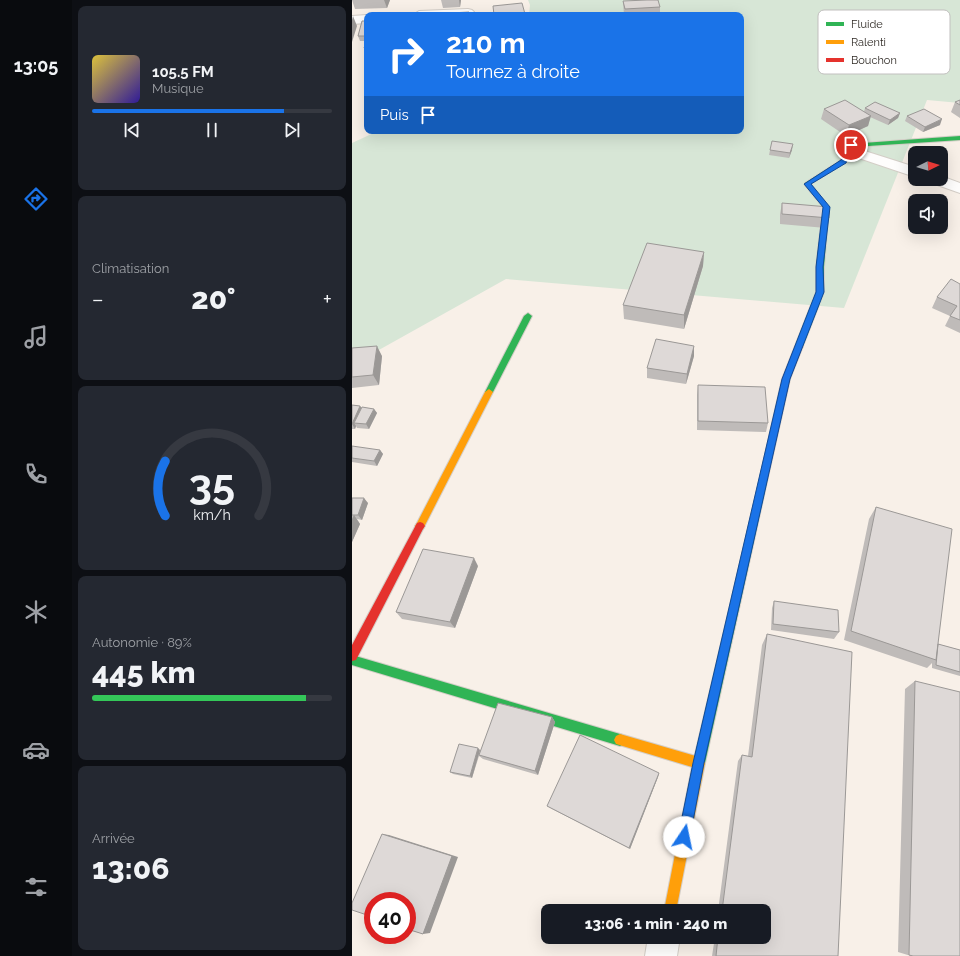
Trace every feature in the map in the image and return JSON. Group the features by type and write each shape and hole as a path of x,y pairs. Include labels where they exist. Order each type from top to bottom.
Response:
{"street":[{"path":"352,20 364,19"},
{"path":"671,904 698,763 786,379 820,292 820,267 826,207 807,184 844,161 851,145 960,138"},
{"path":"849,150 908,170"},
{"path":"948,184 960,188"},
{"path":"352,656 368,628 528,316"},
{"path":"352,660 698,763"},
{"path":"661,956 663,944"}],"green space":[{"path":"528,0 960,0 960,103 927,100 844,308 506,279 352,365 352,143 372,134 744,134 744,12 529,12 530,5"}],"building":[{"path":"658,0 660,7 625,9 623,1"},
{"path":"522,3 524,12 494,12 493,6"},
{"path":"362,21 364,21 364,36 358,36"},
{"path":"845,100 871,116 849,125 824,109"},
{"path":"960,100 960,105 955,102"},
{"path":"875,102 900,113 890,120 865,108"},
{"path":"924,109 942,119 925,127 907,116"},
{"path":"772,141 793,144 790,153 770,150"},
{"path":"782,203 829,207 829,218 782,214"},
{"path":"647,243 704,252 684,315 623,305"},
{"path":"951,279 960,284 960,320 950,316 957,306 937,297"},
{"path":"656,339 694,346 687,374 647,368"},
{"path":"377,346 373,375 352,377 352,348"},
{"path":"698,385 765,387 768,423 698,421"},
{"path":"352,405 360,406 352,424"},
{"path":"362,407 374,409 366,424 354,423"},
{"path":"352,446 380,450 374,461 352,458"},
{"path":"352,498 364,498 358,515 352,515"},
{"path":"876,507 952,529 936,660 851,631"},
{"path":"423,549 474,558 450,622 396,612"},
{"path":"774,601 838,610 839,632 773,624"},
{"path":"767,634 852,652 838,956 716,956 717,944 771,944 771,904 723,904 742,755 752,757"},
{"path":"938,644 960,650 960,672 936,665"},
{"path":"915,681 960,692 960,956 909,955"},
{"path":"498,703 552,717 535,771 479,755"},
{"path":"580,735 659,773 629,848 547,806"},
{"path":"459,744 478,748 470,776 450,772"},
{"path":"382,834 452,856 423,934 416,932 416,892 364,892 364,914 352,910 352,903"}],"traffic: fast":[{"path":"799,346 820,292 820,267 826,207 807,184 844,161 851,145 960,138"},
{"path":"489,392 528,316"},
{"path":"699,763 764,477"},
{"path":"352,660 620,740"}],"traffic: slow":[{"path":"420,526 489,392"},
{"path":"620,740 699,763 671,904"}],"traffic: jam":[{"path":"764,477 786,379 799,346"},
{"path":"352,656 420,526"}],"route":[{"path":"684,837 698,763 786,379 820,292 820,267 826,207 807,184 844,161 851,145"}]}
